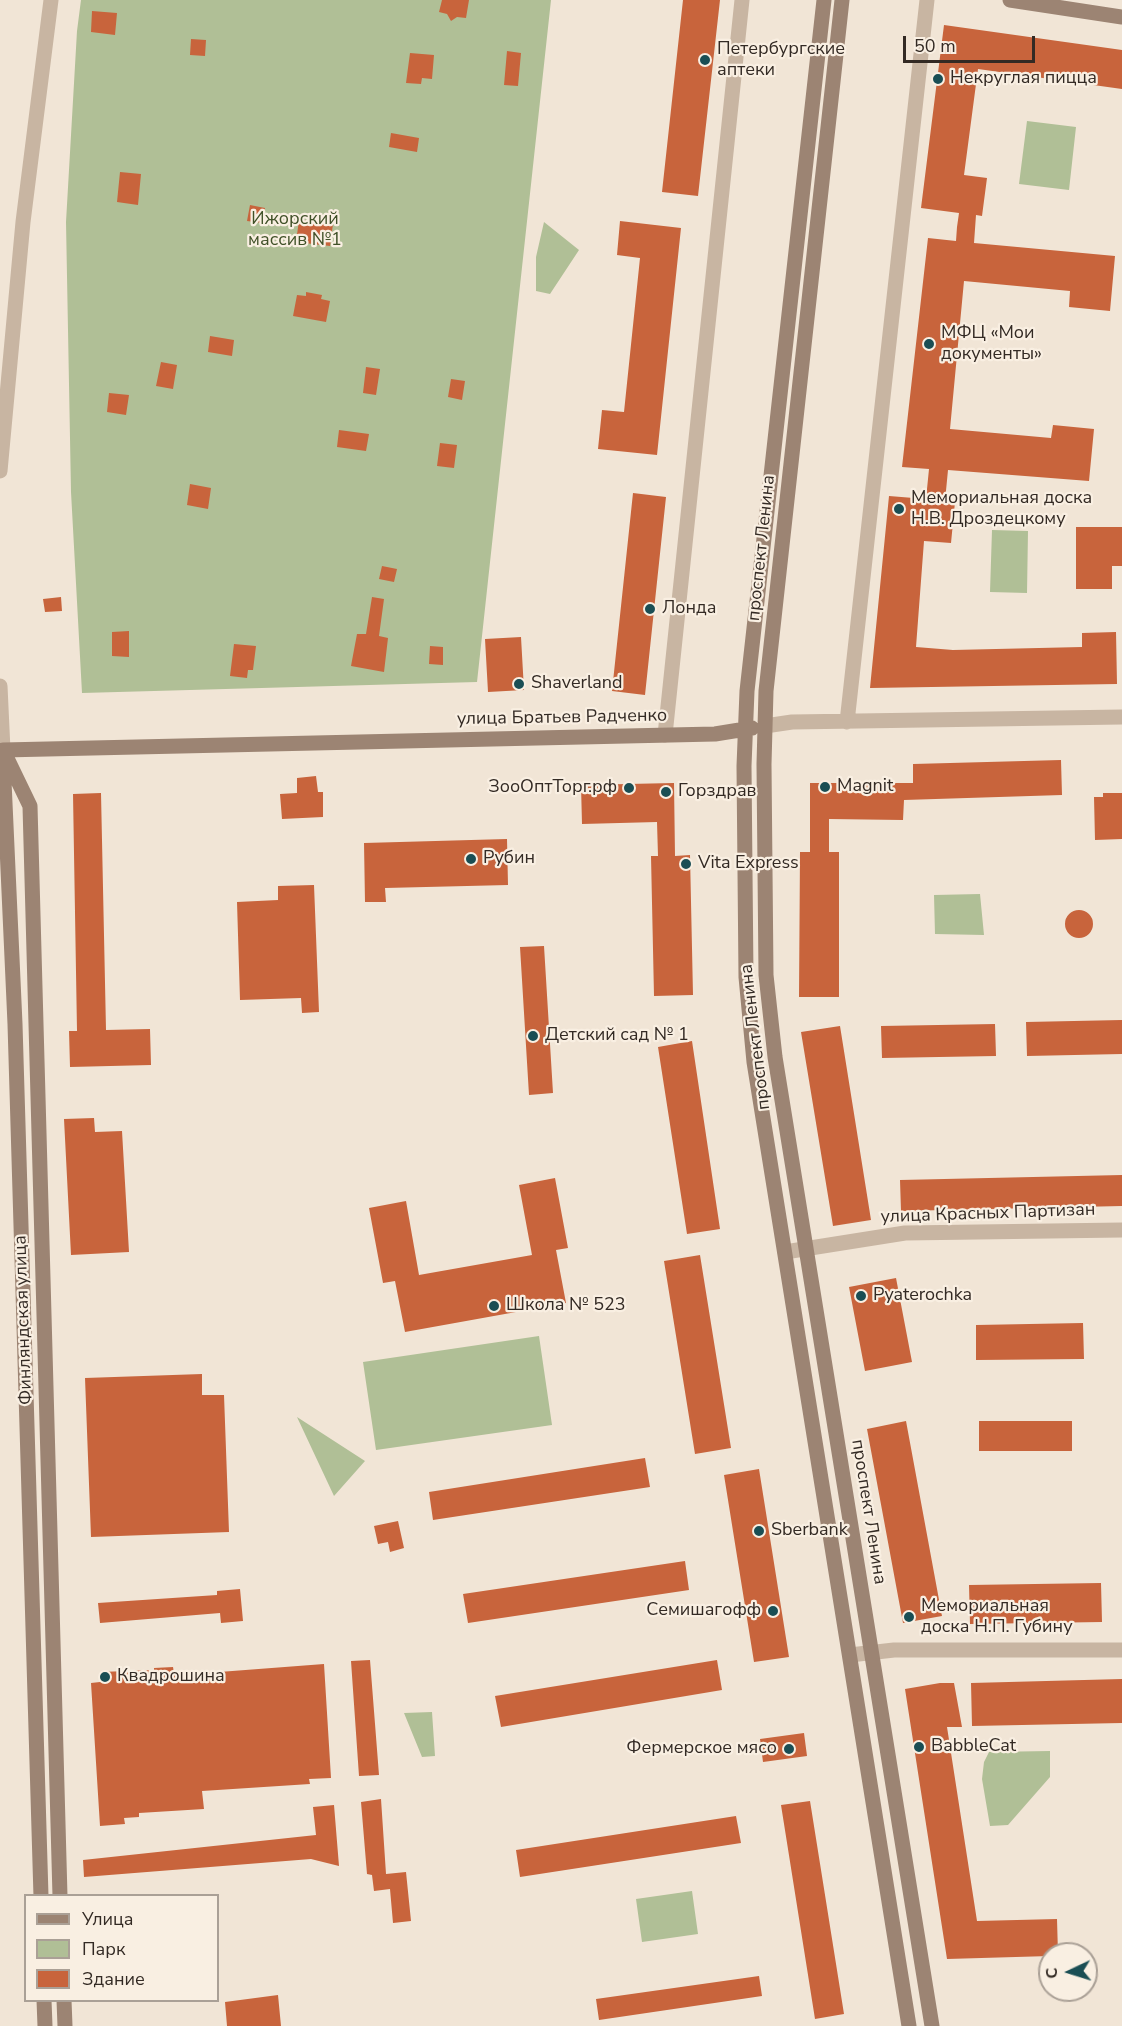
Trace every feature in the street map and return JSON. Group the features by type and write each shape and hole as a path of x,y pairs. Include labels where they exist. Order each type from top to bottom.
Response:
{"main road":[{"name":"проспект Ленина","path":"824,0 748,679 745,729 746,945 754,1062 909,2026"},
{"name":"проспект Ленина","path":"842,0 769,668 765,726 766,975 775,1057 932,2026"},
{"path":"1010,0 1122,17"},
{"name":"улица Братьев Радченко","path":"3,750 715,734 765,726"},
{"name":"Финляндская улица","path":"3,750 15,1024 40,1894"},
{"name":"Финляндская улица","path":"3,750 30,806 60,1894"},
{"path":"44,2002 45,2026"},
{"path":"64,2002 65,2026"}],"street":[{"path":"0,471 23,222 51,0"},
{"path":"665,735 742,0"},
{"path":"847,722 927,0"},
{"name":"Финляндская улица","path":"0,686 3,750"},
{"name":"улица Братьев Радченко","path":"765,726 792,722 1122,717"},
{"name":"улица Красных Партизан","path":"785,1252 905,1233 1122,1230"},
{"path":"850,1655 894,1650 1122,1650"}],"green space":[{"name":"Ижорский массив №1","path":"81,0 551,0 477,682 82,693 71,492 66,222 77,31"},
{"path":"1027,121 1076,127 1069,190 1019,184"},
{"path":"544,222 579,250 550,294 536,291 536,257"},
{"path":"992,530 1028,531 1027,593 990,592"},
{"path":"980,894 984,935 935,934 934,895"},
{"path":"539,1336 552,1425 376,1450 363,1362"},
{"path":"297,1417 365,1461 334,1496"},
{"path":"432,1712 435,1756 422,1757 404,1713"},
{"path":"1050,1751 1050,1777 1008,1825 990,1826 982,1779 984,1762 989,1752"},
{"path":"692,1891 698,1934 642,1942 636,1899"}],"building":[{"path":"442,0 469,0 466,18 457,17 451,21 447,14 439,12"},
{"path":"683,0 720,0 698,196 662,192"},
{"path":"92,11 117,13 115,35 91,32"},
{"path":"944,25 1122,50 1122,89 978,69 964,175 987,178 982,216 976,215 974,243 1115,256 1110,311 1069,307 1070,291 964,281 950,429 1051,438 1053,425 1094,429 1089,481 948,470 945,501 955,502 951,543 924,541 916,647 953,650 1082,647 1082,633 1116,632 1117,684 870,688 889,496 926,499 929,469 902,467 928,238 956,241 959,213 921,208"},
{"path":"191,39 206,40 205,56 190,55"},
{"path":"507,51 521,53 518,86 504,85"},
{"path":"410,53 434,55 432,79 422,78 421,84 406,83"},
{"path":"391,133 419,138 417,152 389,147"},
{"path":"120,172 141,174 138,205 117,202"},
{"path":"250,205 265,208 263,223 247,221"},
{"path":"299,220 333,224 330,246 296,242"},
{"path":"620,221 681,228 657,455 598,449 602,410 624,412 640,258 617,255"},
{"path":"306,292 322,295 321,299 330,301 326,322 293,316 297,295 306,296"},
{"path":"210,336 234,340 232,356 208,352"},
{"path":"161,362 177,365 173,389 156,386"},
{"path":"366,367 380,369 376,395 363,393"},
{"path":"451,379 465,381 462,400 448,397"},
{"path":"109,393 129,395 126,415 107,412"},
{"path":"339,430 369,434 366,451 337,447"},
{"path":"440,443 457,445 454,468 437,466"},
{"path":"190,484 211,488 208,509 187,505"},
{"path":"633,493 666,497 645,695 612,691"},
{"path":"1076,527 1122,527 1122,566 1112,566 1112,589 1076,589"},
{"path":"382,566 397,569 394,582 379,579"},
{"path":"61,597 62,611 45,612 43,599"},
{"path":"372,597 384,599 379,636 388,638 384,672 351,666 357,634 366,634"},
{"path":"129,631 129,657 112,656 112,632"},
{"path":"521,637 524,690 488,692 485,639"},
{"path":"234,644 256,646 253,670 248,670 247,678 230,676"},
{"path":"430,646 443,647 443,665 429,664"},
{"path":"1061,760 1062,795 904,800 903,820 829,819 829,852 839,852 839,997 799,997 800,852 810,852 810,783 913,783 913,764"},
{"path":"316,776 318,792 323,792 323,817 282,819 280,794 297,793 297,778"},
{"path":"674,783 675,856 690,855 693,995 654,996 651,856 658,856 657,822 582,824 581,785"},
{"path":"101,793 106,1030 150,1029 151,1065 70,1067 69,1031 77,1031 73,794"},
{"path":"1103,793 1122,793 1122,839 1095,840 1094,797 1103,797"},
{"path":"507,839 508,885 385,888 386,902 365,902 364,843"},
{"path":"314,885 319,1012 302,1013 301,998 240,1000 237,902 278,900 278,886"},
{"path":"1079,910 1089,914 1093,924 1089,934 1079,938 1069,934 1065,924 1069,914"},
{"path":"544,946 553,1093 529,1095 520,947"},
{"path":"1122,1020 1122,1054 1027,1056 1026,1022"},
{"path":"995,1024 996,1056 882,1058 881,1026"},
{"path":"840,1026 871,1220 833,1226 801,1032"},
{"path":"692,1041 720,1229 687,1234 658,1047"},
{"path":"94,1118 95,1132 122,1131 129,1252 71,1255 64,1119"},
{"path":"1122,1175 1122,1206 901,1211 900,1180"},
{"path":"555,1178 568,1248 556,1250 566,1303 405,1332 395,1281 383,1283 369,1208 406,1201 419,1275 532,1255 519,1185"},
{"path":"700,1255 731,1448 695,1454 664,1261"},
{"path":"896,1278 912,1362 865,1371 849,1287"},
{"path":"1083,1323 1084,1359 976,1360 976,1325"},
{"path":"202,1374 202,1395 224,1395 229,1532 91,1537 85,1378"},
{"path":"906,1421 942,1616 903,1623 867,1429"},
{"path":"979,1421 1072,1421 1072,1451 979,1451"},
{"path":"645,1458 650,1487 433,1520 429,1492"},
{"path":"759,1469 789,1657 754,1662 724,1475"},
{"path":"398,1521 404,1548 390,1552 388,1542 378,1544 374,1526"},
{"path":"685,1561 689,1590 468,1623 463,1594"},
{"path":"1101,1583 1102,1622 970,1624 969,1585"},
{"path":"240,1589 243,1621 221,1623 220,1613 100,1623 98,1603 217,1595 217,1591"},
{"path":"370,1660 379,1775 359,1776 351,1661"},
{"path":"717,1660 722,1690 501,1727 495,1696"},
{"path":"324,1664 331,1778 309,1779 310,1784 202,1791 204,1809 139,1813 139,1817 124,1818 125,1824 100,1826 91,1683 100,1682 100,1672 173,1667 174,1673 193,1672 193,1674"},
{"path":"1122,1679 1122,1723 972,1726 971,1683"},
{"path":"954,1683 962,1727 947,1727 977,1921 1057,1919 1058,1942 1038,1942 1038,1956 947,1959 905,1689"},
{"path":"804,1733 807,1756 763,1762 760,1739"},
{"path":"381,1799 386,1874 406,1872 411,1921 393,1923 390,1889 374,1891 372,1875 367,1874 361,1802"},
{"path":"810,1801 844,2014 815,2019 781,1805"},
{"path":"334,1805 339,1866 311,1859 84,1877 83,1860 316,1835 313,1807"},
{"path":"736,1816 741,1843 520,1877 516,1850"},
{"path":"759,1976 762,1996 599,2020 596,1999"},
{"path":"278,1995 281,2026 227,2026 225,2002"}],"place":[{"name":"Петербургские аптеки","path":"705,60"},
{"name":"Некруглая пицца","path":"938,79"},
{"name":"МФЦ «Мои документы»","path":"929,344"},
{"name":"Мемориальная доска Н.В. Дроздецкому","path":"899,509"},
{"name":"Лонда","path":"650,609"},
{"name":"Shaverland","path":"519,684"},
{"name":"Magnit","path":"825,787"},
{"name":"ЗооОптТорг.рф","path":"629,788"},
{"name":"Горздрав","path":"666,792"},
{"name":"Рубин","path":"471,859"},
{"name":"Vita Express","path":"686,864"},
{"name":"Детский сад № 1","path":"533,1036"},
{"name":"Pyaterochka","path":"861,1296"},
{"name":"Школа № 523","path":"494,1306"},
{"name":"Sberbank","path":"759,1531"},
{"name":"Семишагофф","path":"773,1611"},
{"name":"Мемориальная доска Н.П. Губину","path":"909,1617"},
{"name":"Квадрошина","path":"105,1677"},
{"name":"BabbleCat","path":"919,1747"},
{"name":"Фермерское мясо","path":"789,1749"}]}
